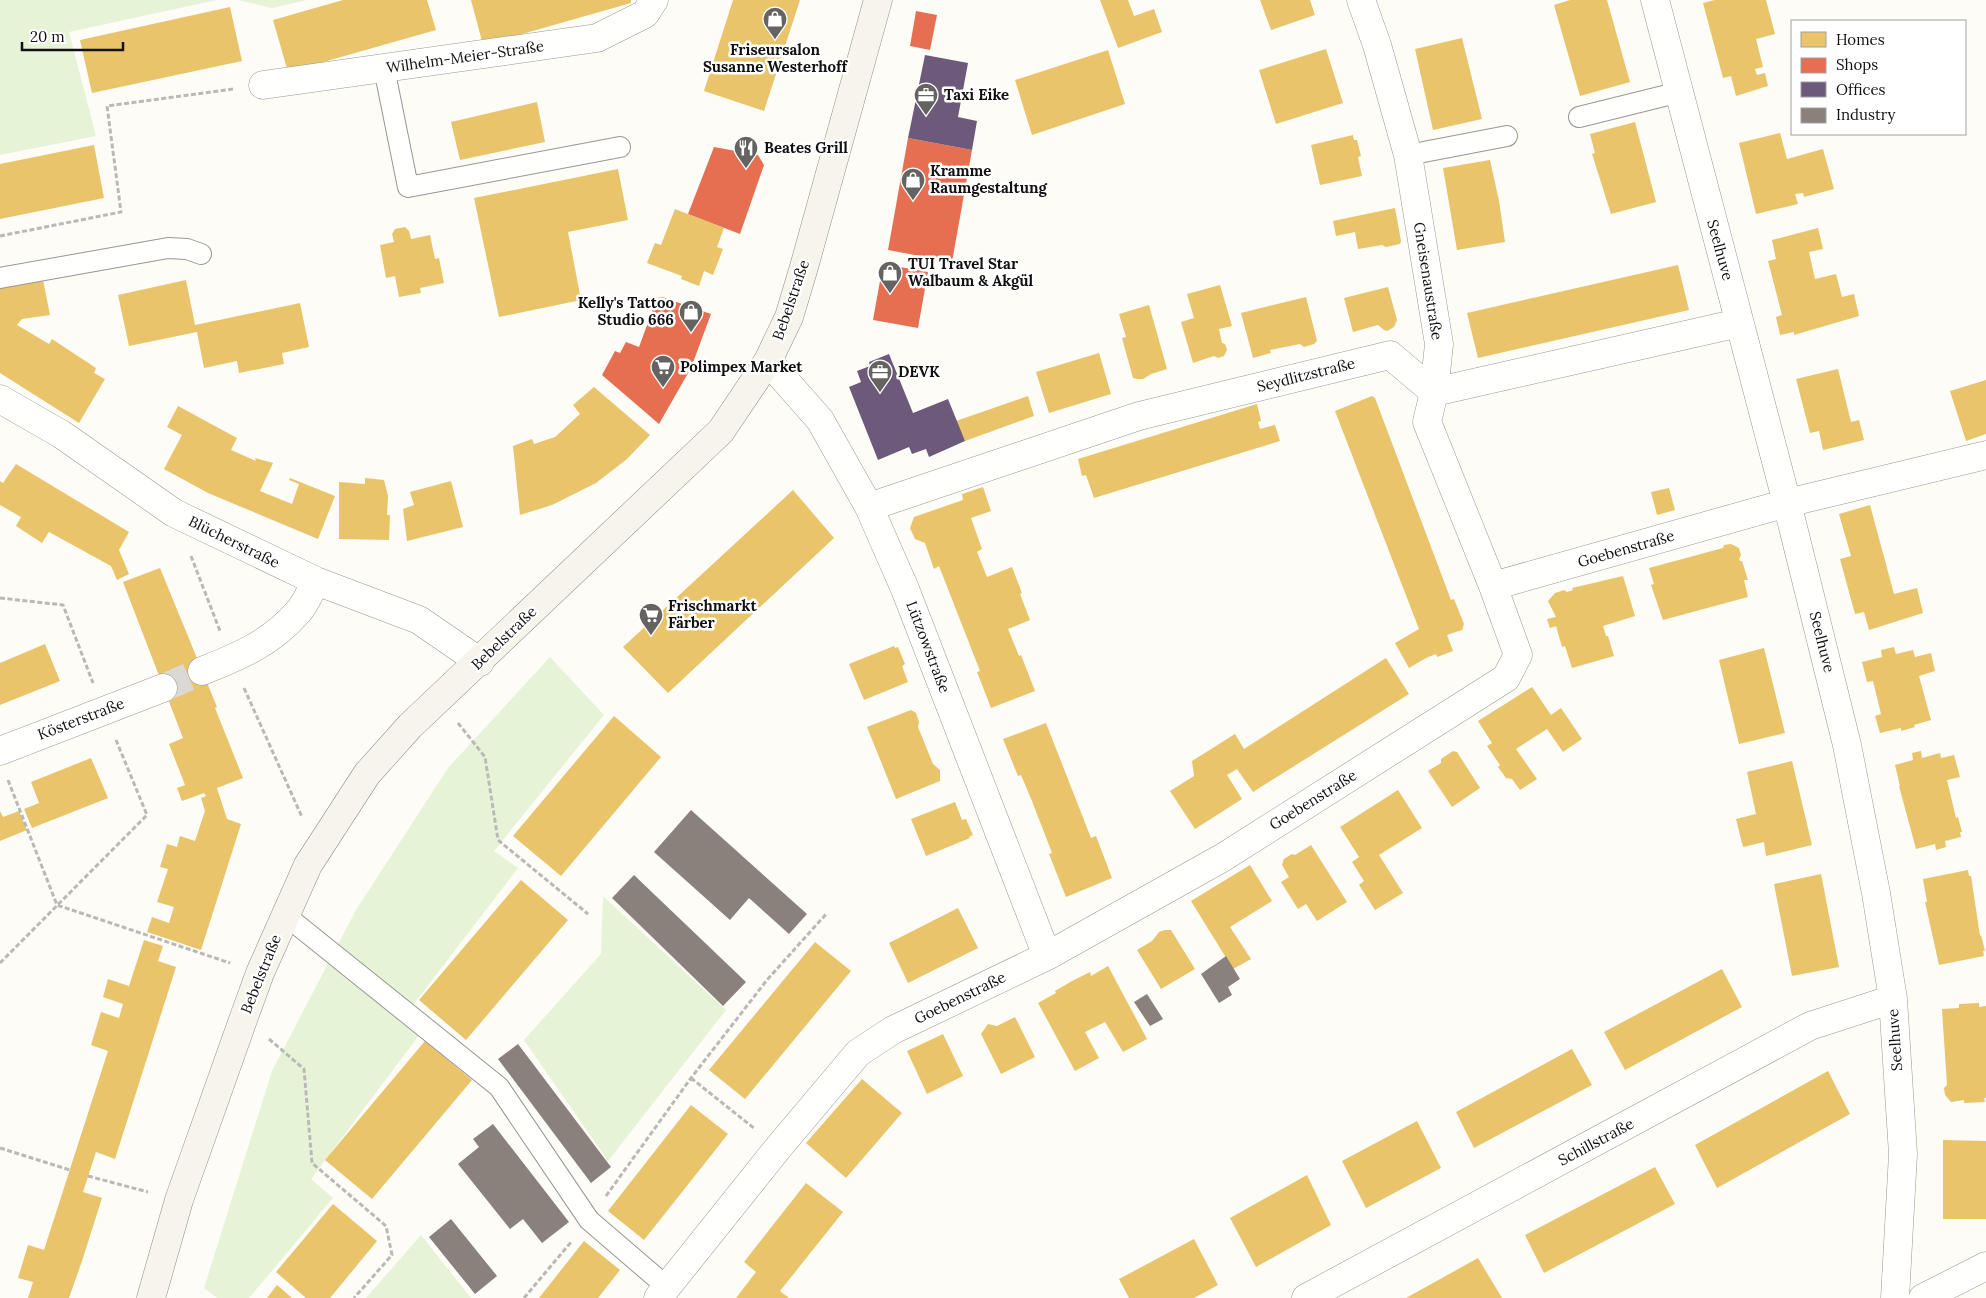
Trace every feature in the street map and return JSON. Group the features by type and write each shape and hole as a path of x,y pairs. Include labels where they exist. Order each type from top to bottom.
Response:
{"main road":[{"name":"Bebelstraße","path":"151,1298 179,1200 260,973 316,849 367,774 410,726 480,662 721,430 768,361 789,318 878,0"}],"street":[{"name":"Wilhelm-Meier-Straße","path":"263,84 597,38 645,14 654,0"},
{"name":"Gneisenaustraße","path":"1361,0 1377,45 1408,155 1439,344 1434,392 1427,422 1493,586"},
{"name":"Seelhuve","path":"1655,0 1787,503 1847,745 1876,892 1893,999 1903,1154 1895,1298"},
{"path":"1434,392 1739,323"},
{"name":"Seydlitzstraße","path":"869,507 1140,416 1390,355 1434,392"},
{"name":"Lützowstraße","path":"768,361 820,420 869,507 905,588 1047,956"},
{"name":"Blücherstraße","path":"0,399 61,434 174,513 316,581 419,620 480,662"},
{"name":"Goebenstraße","path":"663,1292 778,1148 858,1053 892,1030 1047,956 1222,858 1506,678 1518,655 1493,586 1787,503 1986,455"},
{"path":"202,671 231,660 268,641 299,611 316,581"},
{"name":"Kösterstraße","path":"0,751 163,688"},
{"name":"Schillstraße","path":"1306,1298 1810,1026 1893,999"},
{"path":"1923,1298 1986,1266"}],"lane":[{"path":"384,68 408,187 620,147"},
{"path":"1579,117 1680,92"},
{"path":"1408,155 1507,136"},
{"path":"0,278 168,248 187,249 201,254"},
{"path":"285,915 499,1087 589,1220 663,1292"}],"path":[{"path":"0,236 121,212 107,106 263,84"},
{"path":"0,598 63,605 147,815 0,962"},
{"path":"439,700 485,756 498,840 588,914"},
{"path":"7,776 57,904 260,973"},
{"path":"524,1298 589,1220 691,1078 767,980 827,913"},
{"path":"244,1017 304,1069 312,1163 386,1226 392,1255 354,1298"},
{"path":"691,1078 778,1148"},
{"path":"0,1148 70,1170"},
{"path":"88,1176 179,1200"}],"green space":[{"path":"0,0 217,0 69,32 96,136 0,155"},
{"path":"238,0 307,0 272,8"},
{"path":"550,657 604,715 494,851 518,868 400,1022 420,1034 311,1179 333,1198 249,1298 217,1298 204,1288 272,1071 356,910 448,768"},
{"path":"603,896 726,1010 608,1161 524,1040 601,954"},
{"path":"421,1235 471,1298 366,1298"}],"building: Homes":[{"path":"343,0 427,0 436,30 288,72 273,20"},
{"path":"471,0 631,0 631,3 483,45"},
{"path":"733,0 800,0 764,111 704,91"},
{"path":"1100,0 1128,0 1134,16 1154,9 1162,32 1118,48"},
{"path":"1260,0 1310,0 1315,15 1271,30"},
{"path":"1570,0 1607,0 1630,82 1580,96 1554,5"},
{"path":"1715,0 1766,0 1775,34 1756,39 1763,67 1755,69 1757,75 1765,73 1768,86 1736,96 1731,76 1723,78 1703,3"},
{"path":"230,7 242,61 92,93 80,40"},
{"path":"1462,38 1482,119 1433,130 1415,49"},
{"path":"1326,49 1343,103 1276,124 1259,70"},
{"path":"1108,50 1125,104 1032,135 1015,80"},
{"path":"537,102 545,142 460,160 451,122"},
{"path":"1635,122 1656,202 1611,214 1592,154 1595,153 1590,134"},
{"path":"1780,133 1787,159 1823,149 1834,189 1804,197 1803,193 1795,194 1798,204 1756,214 1739,143"},
{"path":"1353,135 1354,140 1357,140 1361,156 1358,157 1362,176 1320,185 1311,145"},
{"path":"94,145 104,198 0,219 0,164"},
{"path":"1490,160 1505,242 1457,250 1443,168"},
{"path":"618,169 628,220 568,232 581,300 499,317 474,198"},
{"path":"1395,208 1400,244 1358,249 1355,232 1336,236 1333,221"},
{"path":"675,209 724,228 717,247 723,249 713,275 704,271 699,286 681,279 682,276 647,263 655,243 661,245"},
{"path":"405,227 409,231 411,239 430,235 435,259 439,258 444,283 420,288 421,293 399,297 395,276 386,278 380,245 394,242 392,234 395,229"},
{"path":"1818,228 1823,249 1809,252 1815,279 1836,274 1842,297 1854,294 1859,316 1794,335 1794,332 1780,335 1776,317 1782,315 1768,261 1776,259 1772,240"},
{"path":"1678,265 1689,310 1478,358 1467,313"},
{"path":"42,275 50,315 22,319 17,325 49,344 52,339 96,368 94,373 105,379 79,423 0,373 0,283"},
{"path":"186,280 195,325 300,303 309,347 282,353 284,364 239,373 237,361 204,368 197,332 129,346 118,295"},
{"path":"1220,285 1232,326 1219,329 1222,343 1225,344 1227,350 1224,356 1218,358 1214,356 1193,363 1181,322 1194,318 1187,294"},
{"path":"1388,287 1397,320 1394,327 1387,331 1378,325 1353,332 1344,298"},
{"path":"1306,297 1317,341 1304,347 1300,344 1270,350 1271,353 1253,358 1241,313"},
{"path":"1149,305 1167,369 1151,374 1143,379 1138,379 1133,378 1122,338 1126,337 1119,314"},
{"path":"1099,353 1111,394 1049,413 1036,372"},
{"path":"1838,369 1851,422 1859,420 1864,440 1823,450 1819,431 1810,433 1796,379"},
{"path":"1986,380 1986,434 1966,441 1950,391"},
{"path":"594,387 650,435 627,459 596,483 552,505 520,515 513,446 532,439 534,444 555,437 580,414 573,405"},
{"path":"1028,396 1034,416 965,441 956,421"},
{"path":"1372,396 1375,398 1451,600 1454,599 1464,624 1462,630 1447,635 1453,651 1437,657 1436,654 1409,668 1395,643 1419,629 1335,411"},
{"path":"1257,404 1261,421 1258,422 1260,429 1275,425 1280,441 1094,498 1086,475 1082,476 1078,459"},
{"path":"178,406 237,438 231,450 256,461 255,458 273,463 260,491 292,504 299,484 289,480 290,478 335,496 318,539 208,493 164,469 182,435 167,427"},
{"path":"16,464 129,532 119,550 129,574 117,580 111,566 49,532 42,543 16,526 21,517 0,505 0,481 3,483"},
{"path":"365,478 384,480 388,496 387,515 390,515 389,540 339,539 339,482 365,484"},
{"path":"451,481 463,527 407,541 403,509 414,505 410,492"},
{"path":"983,487 991,511 971,518 982,549 977,552 987,577 1012,567 1030,620 1008,629 1019,656 1021,655 1035,691 991,708 977,672 980,671 939,566 934,569 925,543 915,539 910,528 914,517 963,500 962,494"},
{"path":"1669,488 1675,510 1657,515 1651,492"},
{"path":"793,490 834,538 668,693 623,647"},
{"path":"1870,505 1894,594 1917,588 1923,613 1869,630 1864,612 1855,614 1840,559 1851,556 1839,514"},
{"path":"1731,544 1739,548 1741,555 1739,559 1742,561 1748,580 1744,580 1748,597 1663,620 1651,585 1654,584 1649,568 1723,548 1724,545"},
{"path":"160,568 217,707 215,708 243,778 217,788 227,819 241,824 201,950 147,932 152,917 169,923 174,907 157,902 168,869 160,867 167,844 177,847 180,836 195,841 205,811 201,798 206,796 204,793 182,801 177,788 185,785 169,744 183,738 123,582"},
{"path":"1623,576 1635,616 1603,626 1614,656 1572,668 1565,646 1562,647 1556,626 1550,628 1547,619 1556,617 1548,601 1555,593 1564,590 1567,592 1573,590 1572,588"},
{"path":"45,644 60,681 0,705 0,663"},
{"path":"894,646 895,648 898,647 905,664 902,666 908,682 864,700 849,664"},
{"path":"1894,647 1896,654 1913,650 1915,657 1931,653 1935,671 1919,676 1931,720 1901,731 1901,728 1880,733 1875,716 1881,714 1873,681 1867,682 1862,662 1882,657 1881,650"},
{"path":"1764,648 1785,733 1739,744 1719,660"},
{"path":"1386,658 1409,694 1253,792 1237,769 1227,775 1242,799 1195,829 1170,791 1194,776 1192,761 1235,734 1244,749"},
{"path":"1532,687 1551,715 1561,708 1582,739 1563,752 1547,729 1516,749 1537,779 1520,790 1512,779 1506,778 1498,767 1500,765 1487,746 1492,743 1478,721"},
{"path":"911,710 916,713 919,722 918,727 933,764 940,770 940,781 896,799 867,727"},
{"path":"614,716 661,757 561,876 513,836"},
{"path":"1046,723 1091,838 1096,836 1112,878 1066,897 1049,854 1052,853 1032,801 1021,775 1018,776 1003,739"},
{"path":"1453,751 1457,752 1480,788 1452,807 1428,771 1441,763 1441,759"},
{"path":"1921,751 1922,758 1940,753 1941,758 1954,755 1960,777 1947,780 1956,818 1958,817 1962,832 1960,832 1961,837 1945,841 1946,847 1936,850 1935,844 1916,849 1895,765 1913,760 1912,753"},
{"path":"91,758 108,798 32,828 24,809 39,803 31,782"},
{"path":"1792,761 1812,845 1766,856 1764,842 1743,847 1736,819 1756,814 1747,772"},
{"path":"1398,790 1422,828 1379,855 1403,893 1375,910 1359,885 1364,881 1352,862 1359,857 1340,827"},
{"path":"955,802 962,820 966,819 973,835 970,838 926,856 911,819"},
{"path":"0,811 3,817 19,811 27,830 0,841"},
{"path":"1311,845 1347,902 1317,921 1306,904 1298,909 1281,882 1289,877 1282,865 1284,859 1292,854 1295,855"},
{"path":"1250,865 1272,901 1230,927 1251,959 1233,969 1191,901"},
{"path":"1968,870 1969,876 1971,876 1980,936 1985,951 1983,951 1984,956 1939,965 1925,902 1927,902 1923,879"},
{"path":"1821,874 1839,967 1792,976 1774,884"},
{"path":"521,880 568,920 466,1040 419,1000"},
{"path":"958,908 978,948 908,983 889,943"},
{"path":"1171,930 1195,969 1161,989 1137,950 1152,941 1159,932"},
{"path":"144,940 163,946 158,961 176,967 115,1159 96,1152 83,1192 102,1198 82,1261 69,1298 28,1298 33,1282 18,1278 28,1245 44,1250 108,1051 91,1045 101,1012 119,1018 123,1004 103,997 108,979 129,986"},
{"path":"815,942 851,971 745,1099 709,1070"},
{"path":"1108,966 1147,1039 1123,1052 1105,1022 1085,1032 1099,1058 1075,1071 1038,1003 1072,981 1090,972 1091,976"},
{"path":"1722,969 1742,1007 1625,1070 1604,1032"},
{"path":"1979,1003 1979,1007 1986,1006 1985,1102 1964,1103 1964,1100 1951,1102 1945,1095 1944,1088 1947,1085 1942,1009 1959,1008 1959,1004"},
{"path":"1015,1017 1035,1057 1001,1074 981,1034 988,1024 997,1026"},
{"path":"943,1034 963,1076 927,1094 907,1051"},
{"path":"425,1041 472,1080 372,1199 325,1160"},
{"path":"1572,1049 1592,1085 1474,1148 1456,1112"},
{"path":"1828,1071 1850,1114 1717,1188 1695,1145"},
{"path":"862,1079 902,1113 846,1178 806,1143"},
{"path":"691,1105 728,1134 644,1240 608,1211"},
{"path":"1417,1121 1441,1168 1366,1208 1342,1161"},
{"path":"1943,1140 1986,1141 1986,1219 1943,1219"},
{"path":"1655,1167 1675,1204 1544,1273 1525,1235"},
{"path":"1307,1175 1331,1225 1256,1267 1230,1218"},
{"path":"806,1183 843,1212 780,1291 789,1298 736,1298 756,1272 744,1262"},
{"path":"333,1204 377,1241 330,1298 306,1298 276,1272"},
{"path":"1194,1239 1218,1285 1194,1298 1129,1298 1119,1279"},
{"path":"584,1241 620,1270 598,1298 539,1298"},
{"path":"1478,1258 1502,1298 1406,1298"},
{"path":"277,1285 292,1298 267,1298"}],"building: Shops":[{"path":"916,11 937,15 930,50 910,46"},
{"path":"908,138 972,150 952,262 888,250"},
{"path":"714,147 758,155 764,165 740,234 688,214"},
{"path":"883,264 928,272 918,328 873,320"},
{"path":"662,297 711,314 691,368 659,424 602,375 615,351 620,353 626,342 639,347 657,298"}],"building: Offices":[{"path":"925,55 968,63 958,117 977,121 972,150 908,138"},
{"path":"889,354 913,413 948,399 965,441 929,457 926,449 912,454 909,447 878,460 849,387 861,382 857,371 870,366 869,362"}],"building: Industry":[{"path":"691,810 807,914 789,934 749,898 730,920 654,852"},
{"path":"634,875 746,982 723,1006 612,898"},
{"path":"1226,956 1240,979 1228,987 1232,995 1219,1003 1201,974"},
{"path":"1147,994 1163,1019 1150,1026 1134,1002"},
{"path":"518,1044 611,1167 591,1183 498,1059"},
{"path":"493,1124 569,1222 542,1243 523,1219 510,1229 458,1164 479,1147 473,1139"},
{"path":"451,1219 497,1276 475,1294 429,1237"}],"tunnel":[{"path":"163,688 202,671"}],"place":[{"name":"Friseursalon Susanne Westerhoff","path":"775,40"},
{"name":"Taxi Eike","path":"926,116"},
{"name":"Beates Grill","path":"746,169"},
{"name":"Kramme Raumgestaltung","path":"913,201"},
{"name":"TUI Travel Star Walbaum & Akgül","path":"890,294"},
{"name":"Kelly's Tattoo Studio 666","path":"691,333"},
{"name":"Polimpex Market","path":"663,388"},
{"name":"DEVK","path":"880,393"},
{"name":"Frischmarkt Färber","path":"651,636"}]}
